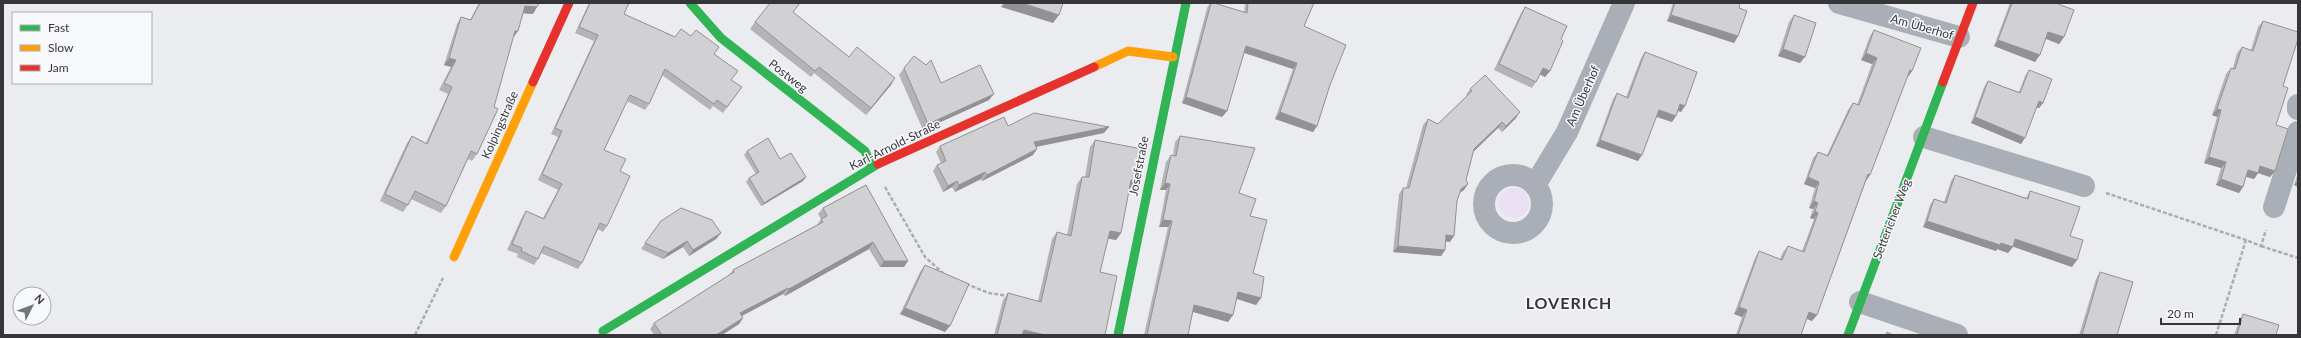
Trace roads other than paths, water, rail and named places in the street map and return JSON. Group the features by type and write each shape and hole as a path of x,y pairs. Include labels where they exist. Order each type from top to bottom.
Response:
{"street":[{"name":"Kolpingstraße","path":"454,257 569,3"},
{"name":"Postweg","path":"690,3 721,38 865,151 872,167"},
{"name":"Josefstraße","path":"1118,335 1173,57 1186,3"},
{"name":"Am Überhof","path":"1535,185 1567,132 1624,3"},
{"name":"Am Überhof","path":"1839,3 1959,37"},
{"name":"Settericher Weg","path":"1848,335 1973,3"},
{"name":"Karl-Arnold-Straße","path":"603,331 872,167 1128,51 1173,57"},
{"path":"2274,207 2298,132"},
{"path":"1924,136 2084,186"},
{"path":"1860,302 1957,335"}],"district":[{"name":"LOVERICH","path":"1569,303"}]}
